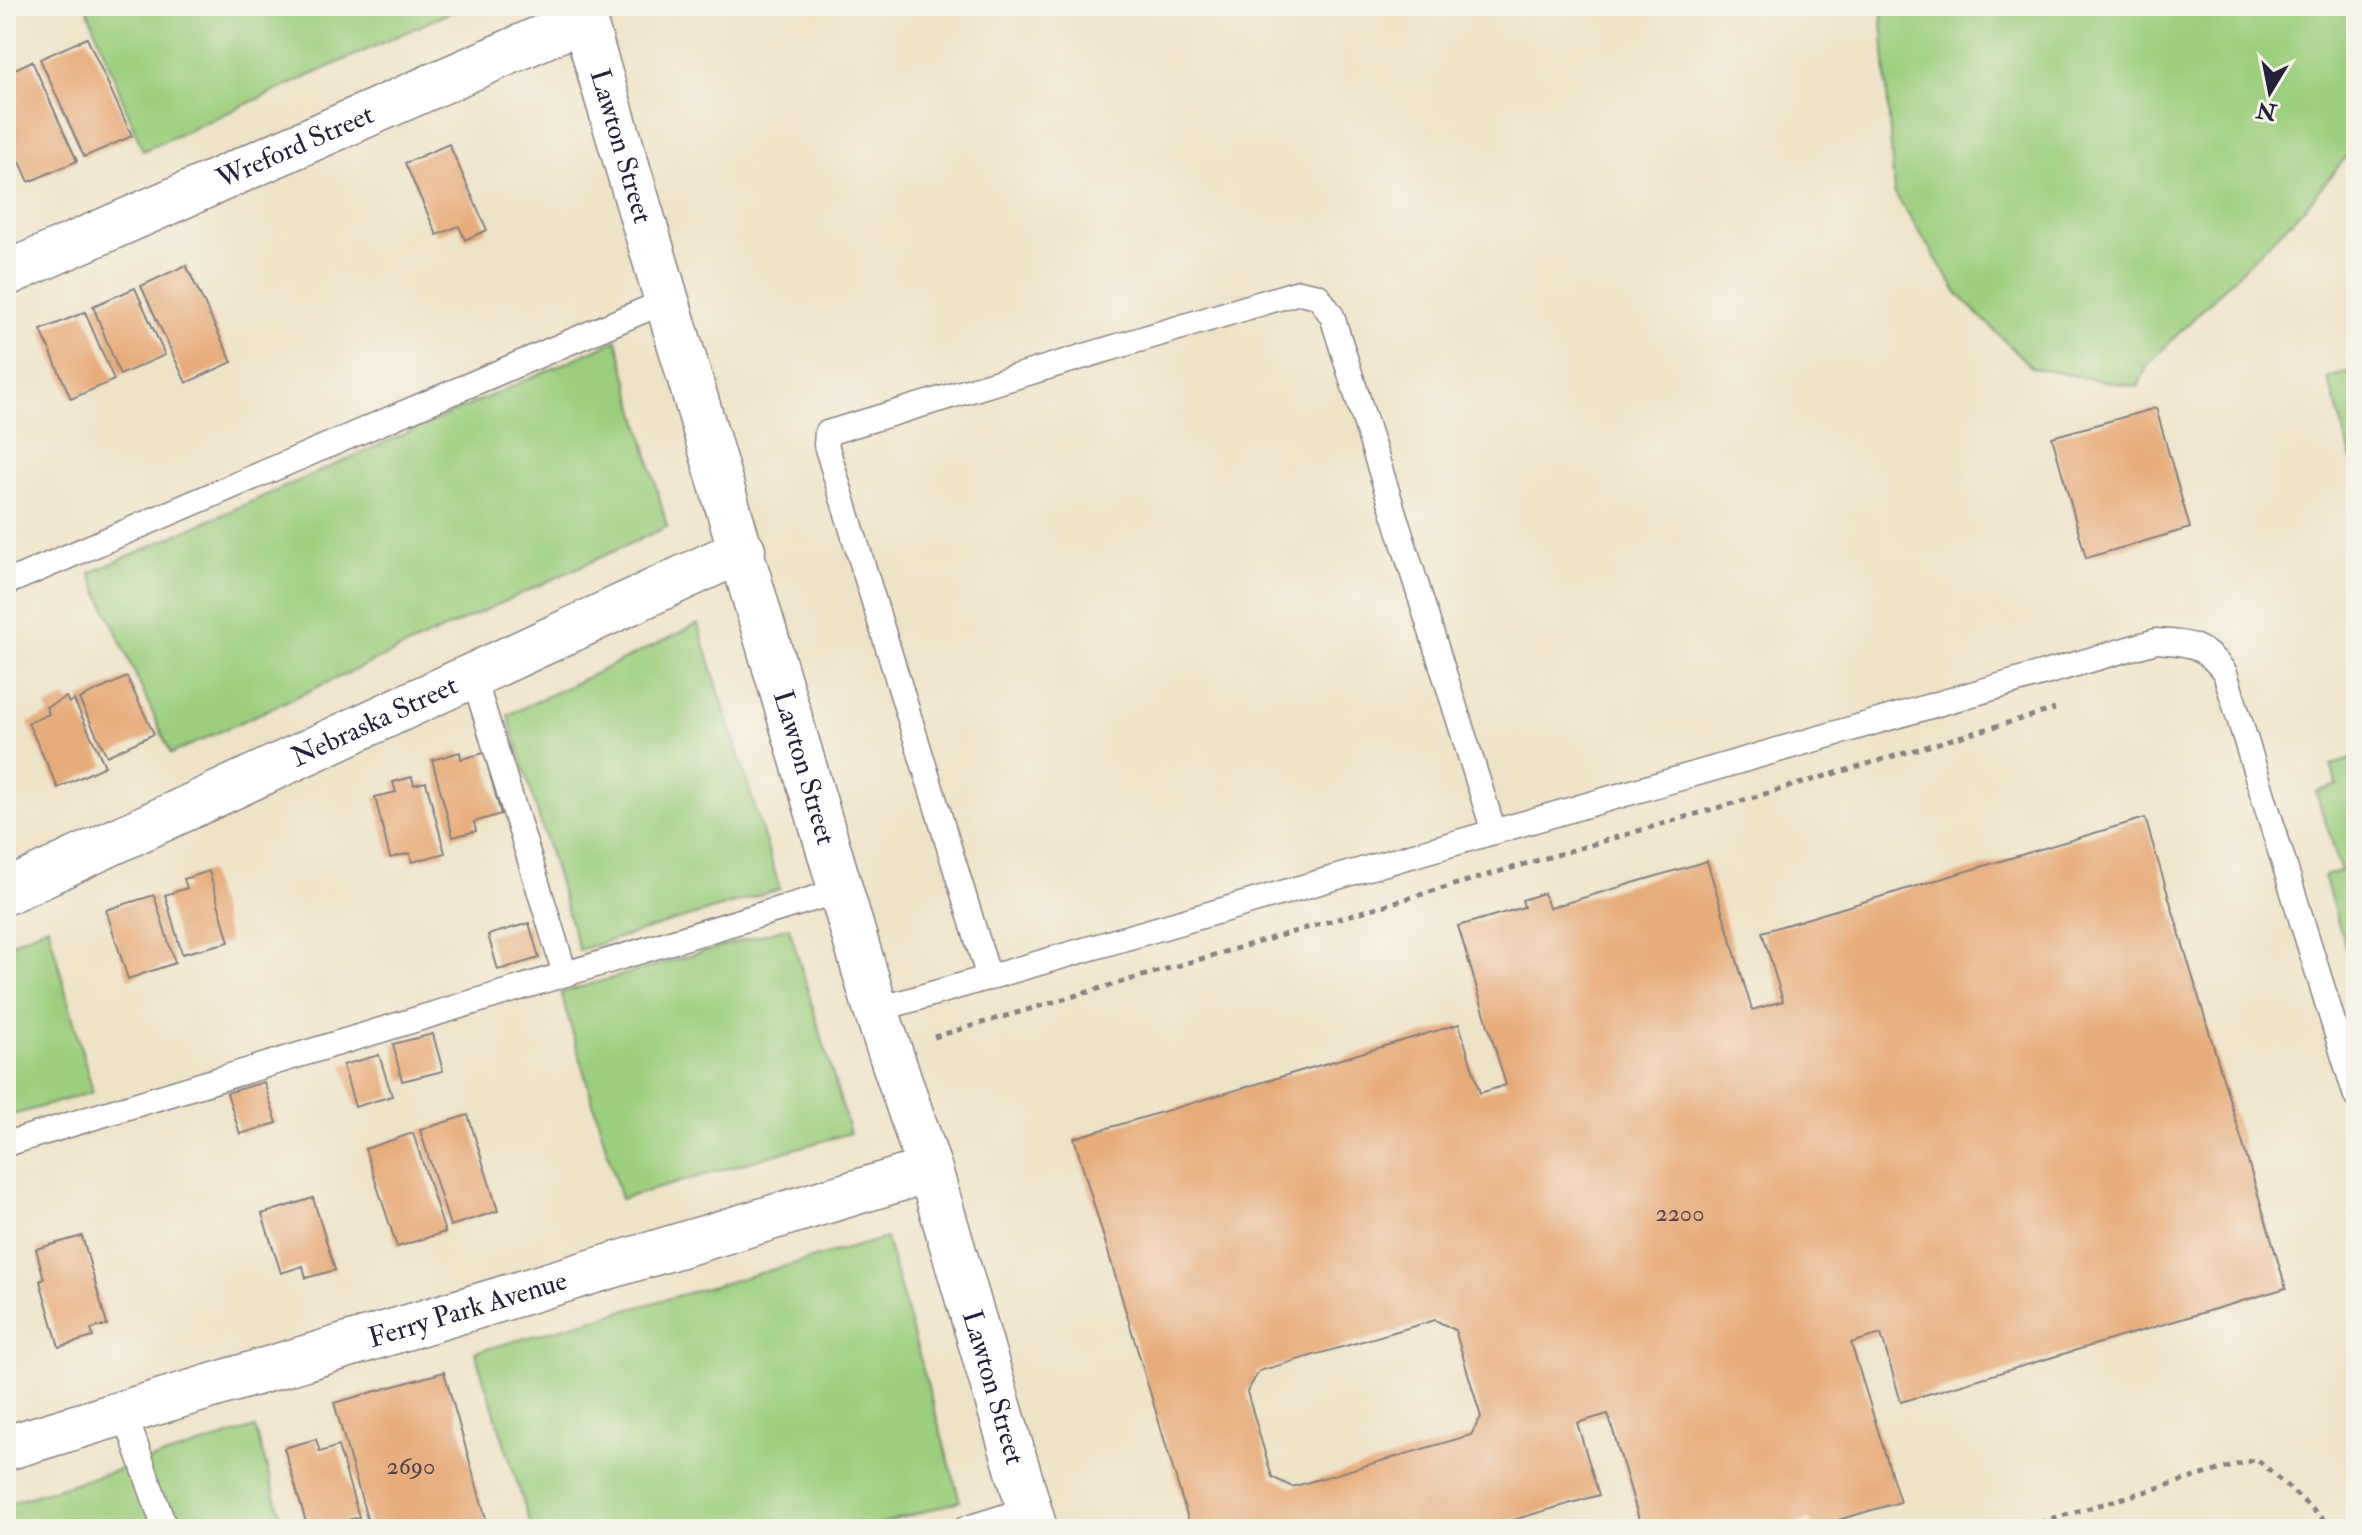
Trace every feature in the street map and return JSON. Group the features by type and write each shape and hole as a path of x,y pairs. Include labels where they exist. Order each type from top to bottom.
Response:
{"street":[{"name":"Wreford Street","path":"6,274 582,12"},
{"name":"Lawton Street","path":"582,12 743,550 876,1010 930,1170 1032,1519"},
{"name":"Nebraska Street","path":"6,892 743,550"},
{"name":"Ferry Park Avenue","path":"6,1448 930,1170"}],"lane":[{"path":"989,978 826,445 827,433 1222,314 1299,292 1318,296 1332,316 1494,832"},
{"path":"6,583 668,300"},
{"path":"876,1010 2156,641 2185,643 2210,653 2225,673 2356,1096"},
{"path":"473,675 565,974"},
{"path":"6,1144 842,890"},
{"path":"124,1412 165,1529"},
{"path":"965,1529 1032,1519"}],"path":[{"path":"934,1037 2068,705"},
{"path":"2017,1529 2257,1459 2334,1529"}],"green space":[{"path":"86,6 464,6 143,151"},
{"path":"1881,6 2356,6 2356,145 2306,206 2148,364 2138,387 2032,368 1959,295 1894,192"},
{"path":"617,340 667,527 171,754 90,573"},
{"path":"2356,370 2356,473 2328,378"},
{"path":"698,624 780,889 579,950 508,715"},
{"path":"2356,758 2356,950 2347,953 2324,876 2341,871 2316,792 2337,785 2331,765"},
{"path":"48,926 93,1092 6,1117 6,946"},
{"path":"789,927 850,1133 621,1199 561,993"},
{"path":"886,1238 960,1501 863,1529 532,1529 475,1352"},
{"path":"255,1428 285,1529 6,1529 6,1504"}],"building":[{"path":"87,38 132,136 84,157 40,59"},
{"path":"32,61 77,161 29,182 6,130 6,73"},
{"path":"449,144 487,230 465,240 459,226 437,235 405,163"},
{"path":"186,265 232,362 186,383 141,286"},
{"path":"135,288 165,355 120,375 93,306"},
{"path":"85,312 114,380 71,399 41,330"},
{"path":"2156,408 2190,528 2086,558 2052,437"},
{"path":"127,677 154,734 107,756 79,699"},
{"path":"66,697 69,703 74,700 105,766 58,788 28,723 49,714 46,707"},
{"path":"460,752 461,759 484,753 501,814 474,822 476,831 453,837 432,760"},
{"path":"412,777 414,785 426,782 445,853 412,862 410,853 390,858 375,797 396,792 393,782"},
{"path":"2145,818 2286,1288 1901,1402 1881,1334 1851,1343 1900,1502 1838,1520 1840,1526 1828,1529 1813,1529 1810,1520 1778,1529 1642,1529 1608,1414 1577,1423 1599,1495 1482,1529 1191,1529 1074,1138 1459,1024 1480,1093 1506,1085 1458,926 1524,907 1522,900 1544,893 1549,908 1707,861 1752,1010 1783,1001 1762,932","holes":["1435,1320 1455,1330 1481,1417 1471,1435 1292,1487 1272,1477 1247,1392 1259,1371"]},
{"path":"209,871 229,942 182,954 165,895 187,888 184,879"},
{"path":"154,895 175,963 128,979 106,910"},
{"path":"529,923 539,958 498,970 488,935"},
{"path":"433,1034 443,1071 402,1081 393,1044"},
{"path":"379,1055 392,1096 355,1107 343,1065"},
{"path":"264,1082 277,1123 240,1134 227,1093"},
{"path":"468,1115 498,1211 450,1226 420,1130"},
{"path":"413,1133 445,1232 397,1247 365,1149"},
{"path":"313,1198 335,1270 306,1278 303,1266 281,1273 262,1214"},
{"path":"82,1236 107,1325 91,1329 93,1337 59,1347 40,1281 44,1279 36,1249"},
{"path":"444,1372 489,1529 370,1529 334,1403"},
{"path":"316,1439 320,1452 338,1446 359,1517 337,1523 339,1529 308,1529 284,1448"}]}
